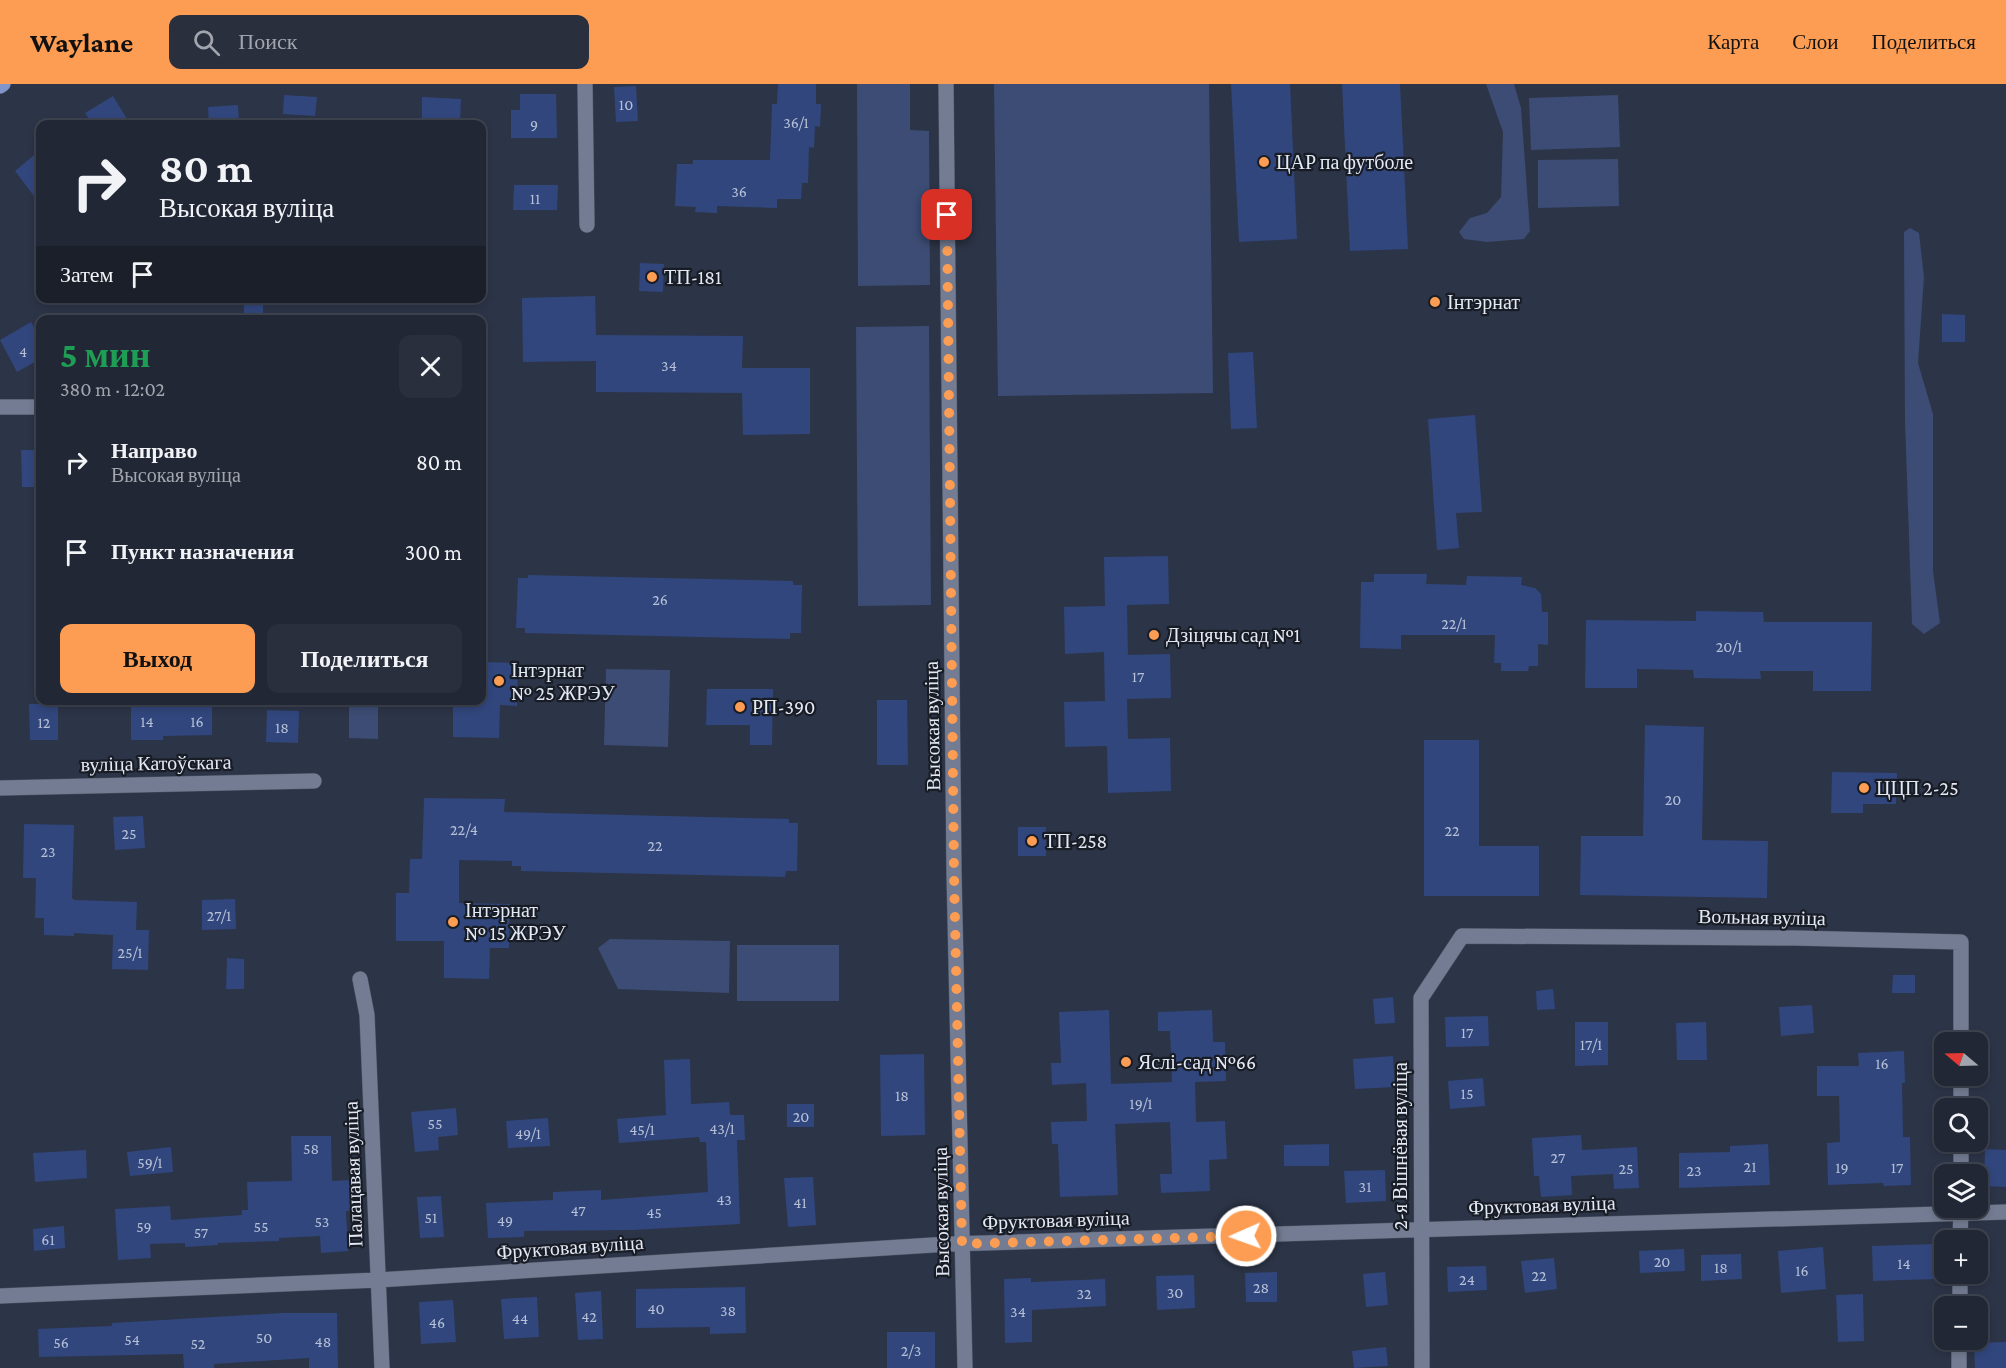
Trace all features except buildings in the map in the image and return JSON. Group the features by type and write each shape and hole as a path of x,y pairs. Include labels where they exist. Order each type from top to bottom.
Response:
{"street":[{"path":"585,84 587,225"},
{"name":"Высокая вуліца","path":"946,84 954,873 965,1368"},
{"path":"0,407 36,406"},
{"name":"вуліца Катоўскага","path":"0,788 314,781"},
{"name":"Вольная вуліца","path":"1462,936 1795,938 1962,942 1961,1032"},
{"name":"2-я Вішнёвая вуліца","path":"1422,1368 1421,998 1462,936"},
{"name":"Палацавая вуліца","path":"360,979 367,1015 382,1368"},
{"name":"Фруктовая вуліца","path":"0,1296 378,1280 962,1244 1934,1211"},
{"name":"Фруктовая вуліца","path":"1988,1211 2006,1212"},
{"path":"1959,1350 1959,1368"}],"shaded area":[{"path":"857,84 910,84 910,130 929,131 930,285 858,286"},
{"path":"994,84 1209,84 1213,393 998,396"},
{"path":"1486,84 1514,84 1521,108 1530,231 1524,239 1487,242 1464,239 1459,232 1470,218 1487,213 1501,197 1503,132"},
{"path":"1618,95 1620,147 1531,150 1529,98"},
{"path":"1618,159 1619,206 1538,208 1538,160"},
{"path":"1910,228 1919,233 1924,277 1918,363 1933,414 1933,571 1940,623 1924,634 1912,624 1905,421 1904,232"},
{"path":"929,326 931,605 858,606 856,327"},
{"path":"606,669 670,670 668,747 604,745"},
{"path":"349,705 378,705 378,739 349,738"},
{"path":"610,939 730,941 729,993 618,989 598,948"},
{"path":"737,945 839,945 839,1001 737,1001"}],"place":[{"name":"ЦАР па футболе","path":"1264,162"},
{"name":"ТП-181","path":"652,277"},
{"name":"Інтэрнат","path":"1435,302"},
{"name":"Дзіцячы сад №1","path":"1154,635"},
{"name":"Інтэрнат № 25 ЖРЭУ","path":"499,681"},
{"name":"РП-390","path":"740,707"},
{"name":"ЦЦП 2-25","path":"1864,788"},
{"name":"ТП-258","path":"1032,841"},
{"name":"Інтэрнат № 15 ЖРЭУ","path":"453,922"},
{"name":"Яслі-сад №66","path":"1126,1062"}],"route":[{"path":"947,215 954,873 962,1244 1246,1236"}]}
